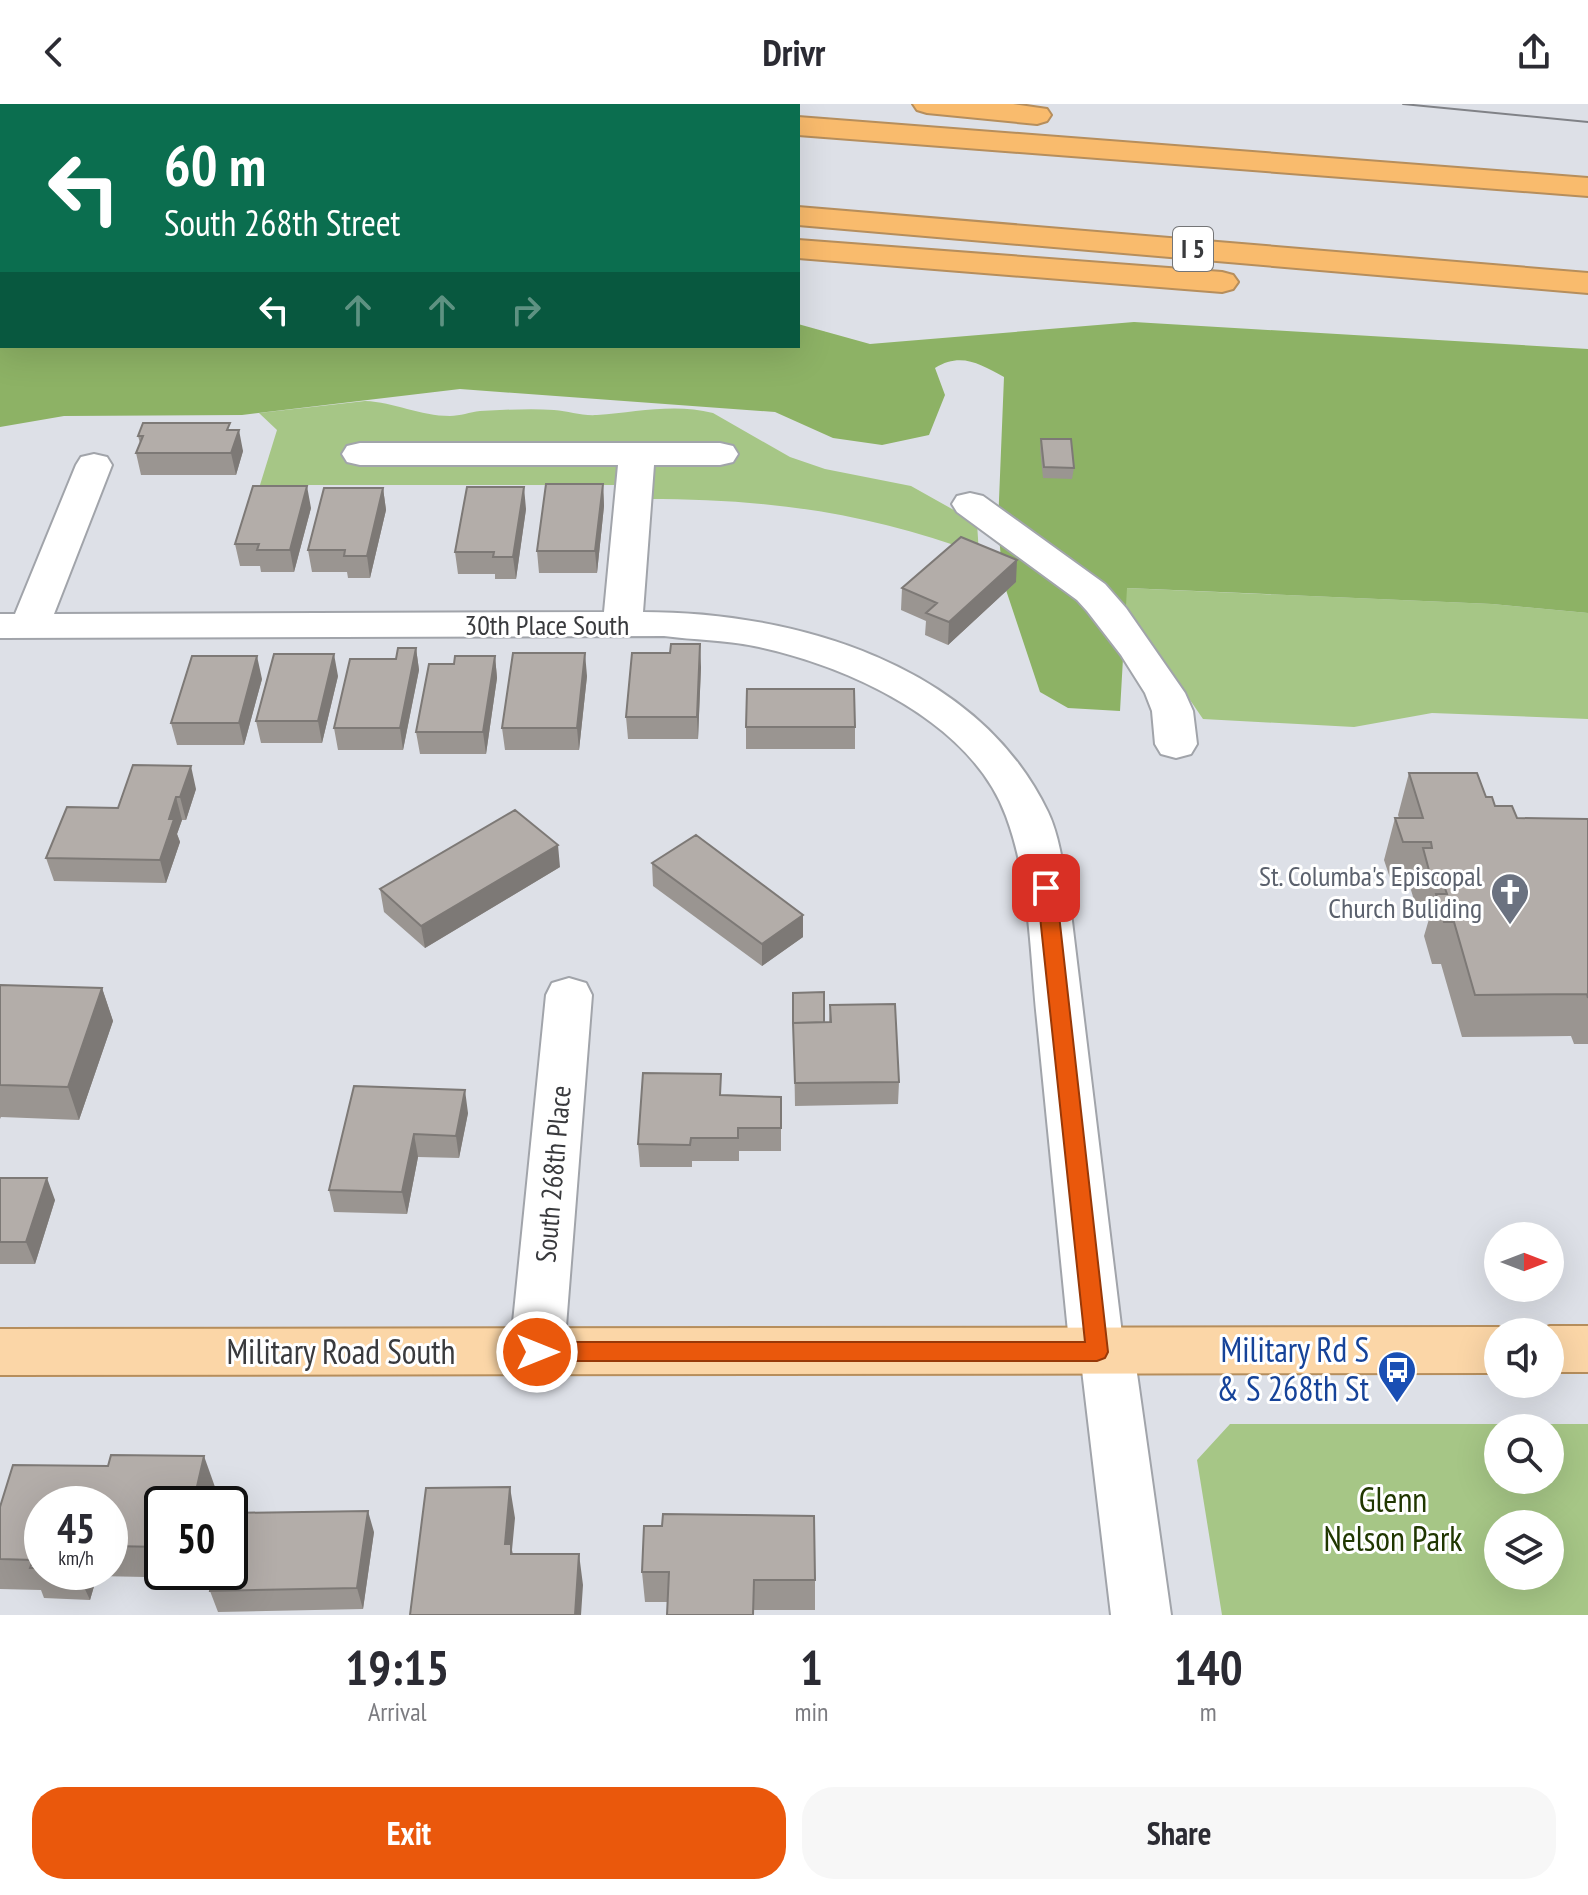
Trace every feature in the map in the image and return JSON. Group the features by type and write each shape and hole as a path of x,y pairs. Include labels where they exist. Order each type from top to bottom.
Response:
{"highway":[{"path":"927,104 1588,175"},
{"path":"800,126 1588,187"},
{"name":"I 5","path":"800,216 1588,283"},
{"path":"800,249 1062,271 1588,305"}],"main road":[{"path":"1564,1349 1588,1349"},
{"name":"Military Road South","path":"0,1352 1484,1350"}],"street":[{"path":"360,454 720,454"},
{"path":"622,625 637,455"},
{"path":"15,626 94,465"},
{"path":"970,504 1091,592 1104,605 1162,686 1172,709 1176,744"},
{"name":"30th Place South","path":"15,626 664,624 755,634 811,648 880,673 945,712 997,760 1027,812 1046,888 1102,1352 1141,1615"},
{"name":"South 268th Place","path":"537,1352 569,995"}],"green space":[{"path":"1134,322 1588,349 1588,613 1492,604 1127,588 1120,711 1068,708 1040,692 1003,581 998,525 1004,377 962,360 935,368 945,395 929,435 882,445 833,438 775,412 460,389 242,415 64,416 0,427 0,348 800,348 800,325 870,344"},
{"path":"365,401 450,416 526,409 591,415 670,408 713,413 790,457 825,469 911,486 977,523 979,554 893,527 809,510 723,501 633,499 633,485 260,485 277,430 259,413"},
{"path":"1126,588 1492,604 1588,613 1588,719 1432,713 1354,727 1203,719 1125,605"},
{"name":"Glenn Nelson Park","path":"1230,1424 1484,1424 1484,1494 1564,1494 1564,1424 1588,1424 1588,1615 1222,1615 1197,1460"}],"building":[{"path":"143,423 230,423 227,430 239,430 231,453 136,453 143,436 138,436"},
{"path":"1041,439 1071,439 1074,468 1044,467"},
{"path":"546,484 603,484 595,551 537,551"},
{"path":"253,486 307,486 290,550 257,550 259,544 235,544"},
{"path":"467,487 524,487 513,557 493,557 494,552 455,552"},
{"path":"324,488 383,488 367,556 344,556 345,550 308,550"},
{"path":"961,537 1017,560 949,622 926,613 937,603 902,588"},
{"path":"671,644 700,644 697,717 626,717 632,653 670,653"},
{"path":"398,648 416,648 400,728 334,728 350,659 396,659"},
{"path":"513,653 585,653 577,728 502,728"},
{"path":"274,654 334,654 318,721 256,721"},
{"path":"192,656 257,656 239,723 171,723"},
{"path":"455,656 495,656 483,732 416,732 429,664 454,664"},
{"path":"747,689 854,689 855,727 746,727"},
{"path":"133,765 191,766 180,797 176,797 169,819 174,819 160,860 46,858 67,807 118,808"},
{"name":"St. Columba's Episcopal Church Buliding","path":"1409,773 1477,773 1486,797 1492,797 1495,806 1512,806 1517,818 1588,819 1588,998 1587,994 1475,995 1454,922 1444,922 1436,894 1447,894 1440,874 1430,874 1423,848 1432,848 1431,842 1403,842 1395,818 1423,818"},
{"path":"515,810 558,845 421,926 380,889"},
{"path":"696,835 803,915 762,944 652,863"},
{"path":"0,985 102,988 68,1087 0,1085"},
{"path":"824,992 824,1022 793,1023 793,993"},
{"path":"895,1004 899,1082 795,1083 793,1023 831,1022 830,1005"},
{"path":"643,1073 721,1074 720,1095 781,1097 781,1128 738,1128 738,1138 691,1138 690,1145 638,1144"},
{"path":"354,1086 465,1090 456,1136 414,1134 402,1192 329,1190"},
{"path":"0,1178 47,1178 26,1242 0,1242"},
{"path":"111,1455 204,1456 197,1486 144,1486 144,1547 128,1546 128,1486 24,1486 24,1560 0,1559 0,1507 13,1465 108,1466"},
{"path":"510,1487 505,1544 511,1544 511,1554 579,1554 575,1615 410,1615 426,1488"},
{"path":"368,1511 357,1588 210,1591 248,1590 248,1513"},
{"path":"663,1514 814,1516 815,1580 754,1580 753,1615 667,1615 669,1572 642,1572 644,1526 662,1526"}],"tram line":[{"path":"1403,104 1588,122"}],"place":[{"name":"St. Columba's Episcopal Church Buliding","path":"1510,926"},
{"name":"Military Rd S & S 268th St","path":"1397,1404"}],"route":[{"path":"537,1352 1097,1352 1046,888"}]}
